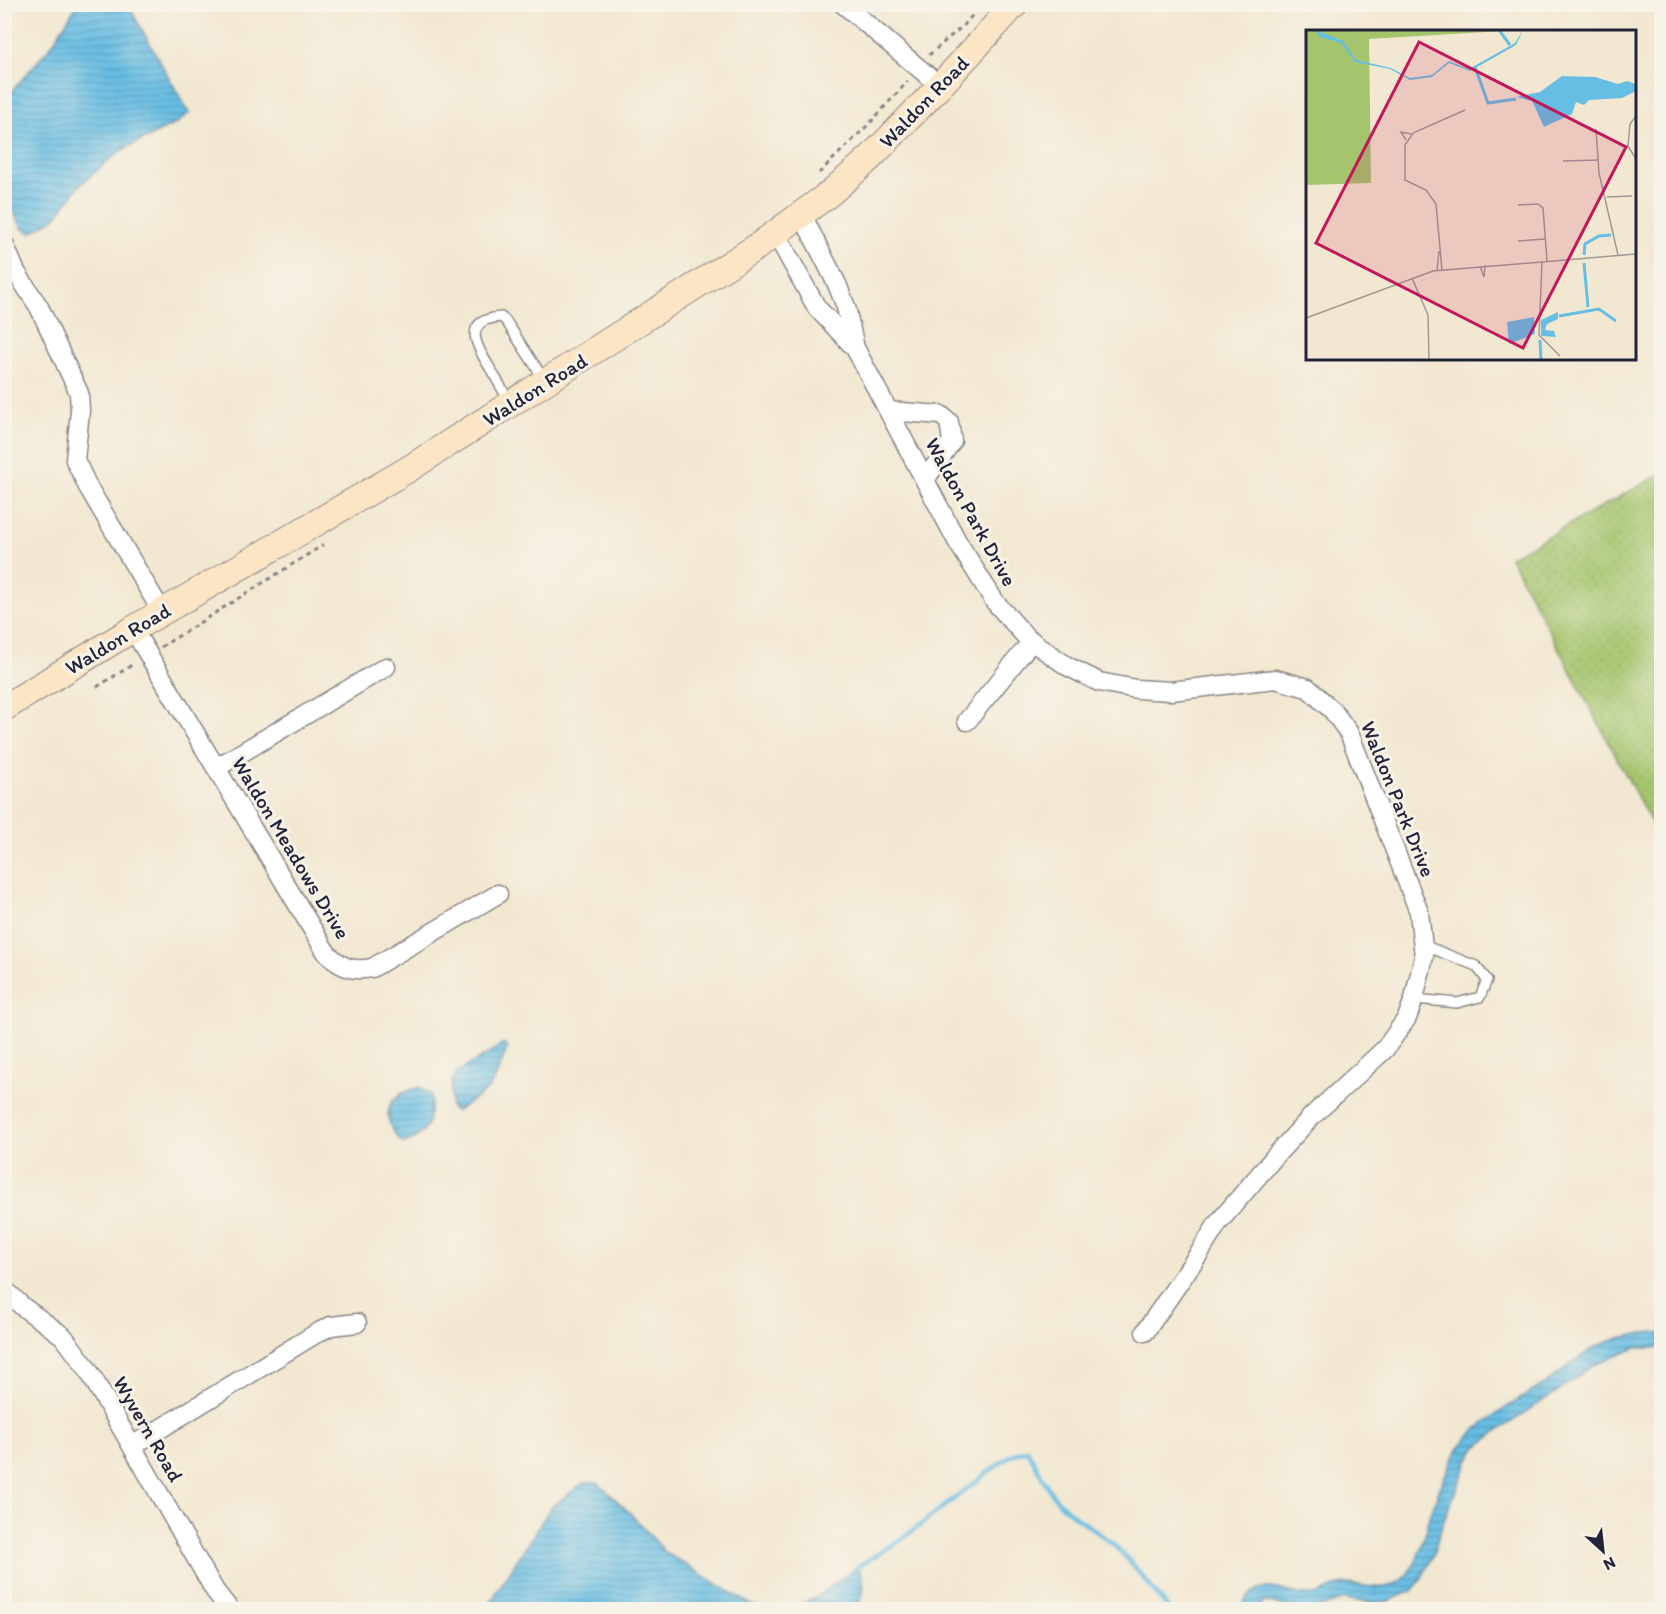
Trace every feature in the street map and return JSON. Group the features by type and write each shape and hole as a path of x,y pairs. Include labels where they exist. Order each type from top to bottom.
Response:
{"street":[{"path":"843,4 940,86"},
{"name":"Waldon Road","path":"4,708 512,405 776,234 869,159 1015,4"},
{"name":"Waldon Park Drive","path":"801,215 842,295 855,348 957,541 994,602 1032,641 1067,666 1100,682 1136,689 1171,691 1275,679 1308,688 1333,711 1350,733 1419,912 1424,956 1407,1018 1385,1049 1311,1117 1276,1154 1218,1223 1145,1332"},
{"name":"Waldon Park Drive","path":"776,234 817,308 855,348"},
{"path":"4,244 15,272 39,307 79,393 80,411 75,460 88,487 162,612"},
{"path":"889,411 941,415 949,422 952,441 926,480"},
{"name":"Waldon Meadows Drive","path":"133,629 326,952 340,964 356,970 379,965 498,894"},
{"path":"967,721 1032,641"},
{"path":"216,768 386,667"},
{"name":"Wyvern Road","path":"4,1289 23,1307 63,1336 87,1368 215,1591 230,1610"},
{"path":"132,1446 317,1333 331,1326 357,1323"}],"lane":[{"path":"512,405 477,348 474,336 476,327 482,323 501,317 507,321 546,383"},
{"path":"1414,999 1457,1003 1480,997 1487,980 1476,966 1423,945"}],"path":[{"path":"818,174 870,123 931,53 965,24 982,4"},
{"path":"97,687 326,543"}],"green space":[{"path":"1661,474 1661,841 1510,557"}],"water":[{"path":"77,5 128,5 189,113 177,123 120,151 79,186 55,218 31,233 23,229 5,198 5,99 51,46"},
{"path":"503,1043 508,1047 493,1083 484,1093 456,1111 451,1108 451,1086 456,1075"},
{"path":"420,1087 431,1095 429,1119 418,1136 403,1143 390,1125 388,1112 390,1105 401,1094"},
{"path":"1653,1332 1661,1333 1661,1348 1635,1348 1594,1365 1476,1448 1469,1459 1445,1517 1432,1558 1412,1591 1387,1602 1369,1603 1345,1599 1314,1609 1303,1609 1265,1602 1256,1609 1240,1609 1247,1598 1261,1588 1311,1595 1345,1584 1376,1588 1395,1584 1410,1571 1415,1562 1433,1506 1447,1472 1465,1440 1486,1421 1596,1347 1624,1337"},
{"path":"590,1482 599,1484 630,1513 666,1553 753,1606 772,1609 486,1609 551,1507 582,1484"},
{"path":"857,1567 864,1588 856,1609 789,1609 815,1598"}],"waterway":[{"path":"857,1567 902,1539 1008,1457 1027,1450 1049,1490 1058,1501 1116,1547 1170,1610"}]}
